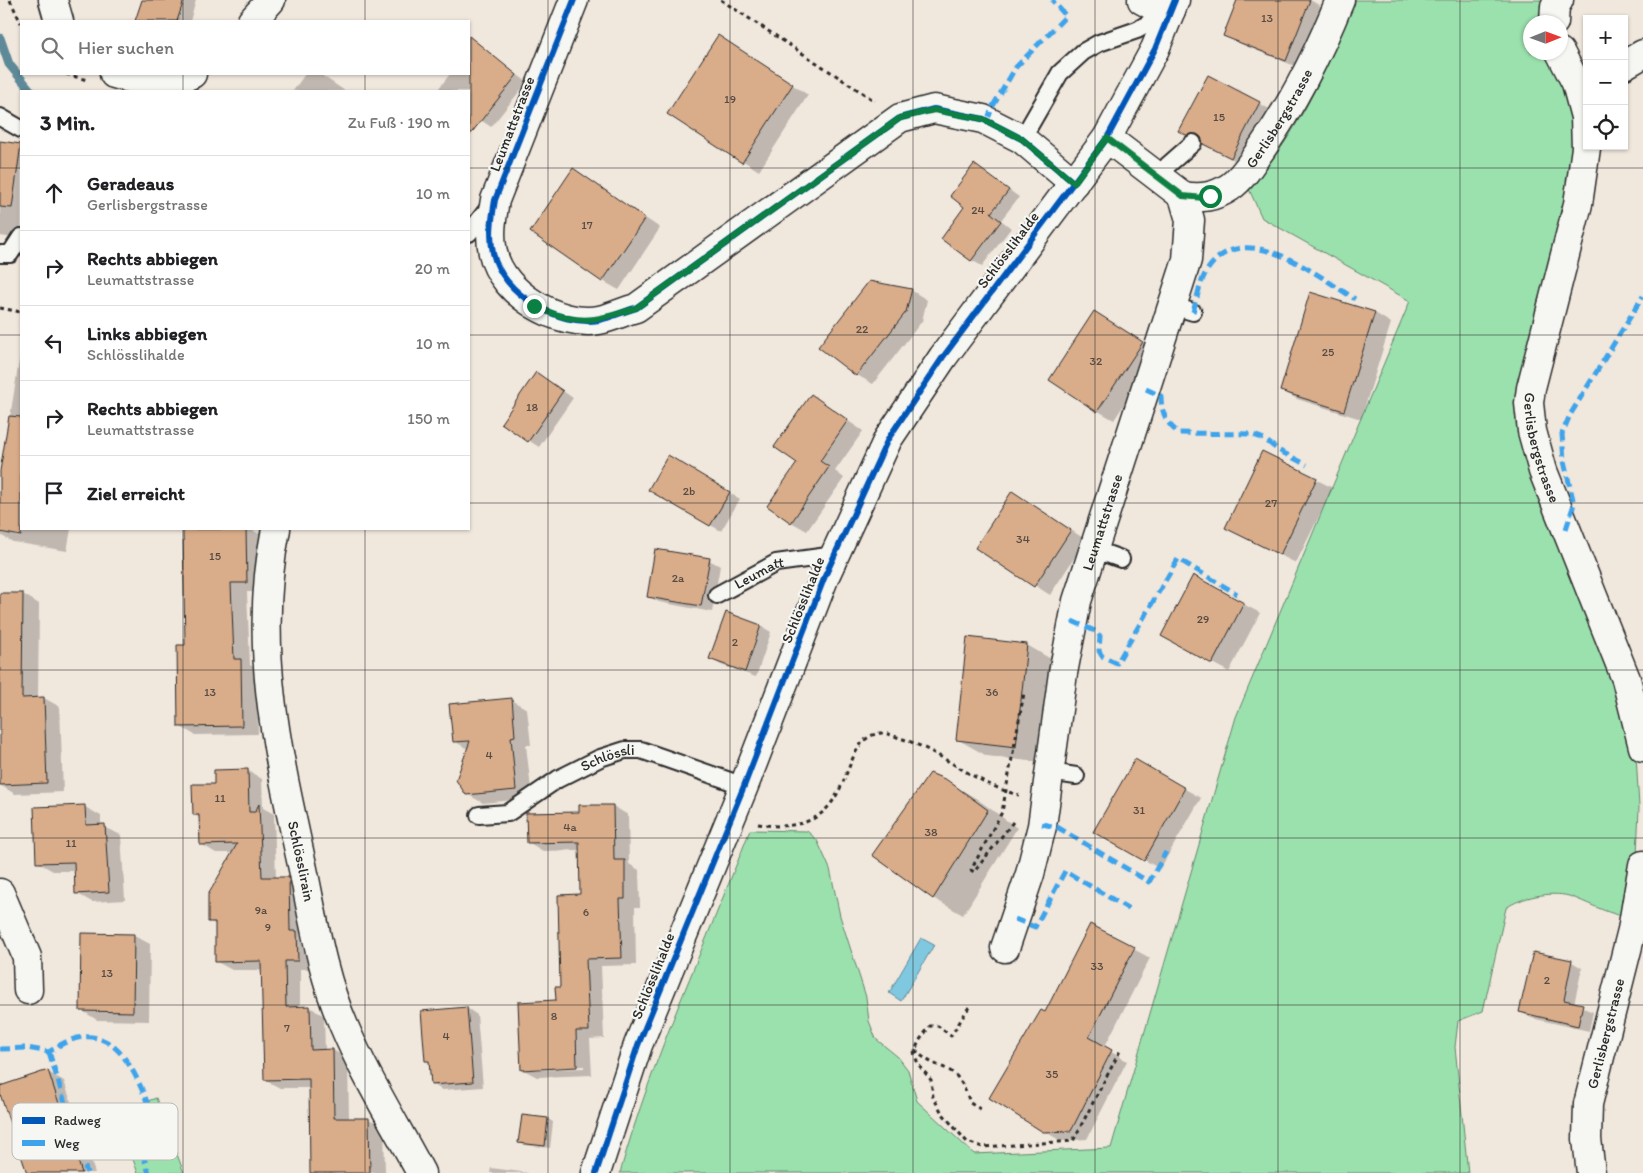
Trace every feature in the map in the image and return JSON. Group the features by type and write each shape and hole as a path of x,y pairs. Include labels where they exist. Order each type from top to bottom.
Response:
{"street":[{"path":"53,0 59,20"},
{"path":"253,20 271,0"},
{"name":"Leumattstrasse","path":"574,0 495,200 490,226 493,255 506,280 534,306 565,319 598,320 636,308 900,118 934,110 983,119 1022,139 1074,183"},
{"path":"1142,0 1153,6 1173,5"},
{"name":"Gerlisbergstrasse","path":"1183,196 1204,198 1215,195 1232,186 1243,175 1270,136 1318,55 1340,0"},
{"path":"1554,15 1555,6 1559,0"},
{"name":"Schlösslihalde","path":"596,1173 638,1045 744,786 834,555 888,439 943,357 1107,138 1155,49 1173,5"},
{"path":"1628,63 1643,54"},
{"name":"Gerlisbergstrasse","path":"1566,60 1581,82 1586,148 1578,204 1531,388 1529,402 1532,431 1543,471 1626,679 1643,747"},
{"path":"118,75 154,84 178,80 190,75"},
{"path":"1107,138 1183,196"},
{"name":"Leumattstrasse","path":"1005,948 1030,874 1042,826 1069,636 1076,601 1093,549 1183,309 1190,220 1183,196"},
{"name":"Schlösslirain","path":"276,530 269,558 265,620 269,687 288,802 324,972 344,1026 421,1173"},
{"name":"Gerlisbergstrasse","path":"1591,1173 1587,1139 1588,1104 1632,930 1643,865"},
{"path":"0,893 27,957 28,990"}],"lane":[{"path":"1022,139 1060,73 1083,52 1099,43 1137,30 1173,5"},
{"path":"0,117 20,128"},
{"path":"1160,177 1168,165 1194,143"},
{"path":"470,232 495,200"},
{"path":"0,254 10,254 20,239"},
{"path":"1093,549 1120,559"},
{"name":"Leumatt","path":"717,595 776,564 834,555"},
{"name":"Schlössli","path":"479,815 508,813 558,779 600,758 625,750 641,750 744,786"},
{"path":"1050,772 1076,776"}],"path":[{"path":"10,0 20,20"},
{"path":"721,0 882,106"},
{"path":"0,308 20,312"},
{"path":"1018,815 974,872 971,870 1002,812 1024,693"},
{"path":"750,823 791,827 812,821 833,802 857,748 870,736 883,733 926,747 1006,792 1023,796"},
{"path":"969,1007 951,1036 938,1026 930,1026 919,1041 914,1053 918,1064 931,1080 934,1097 942,1113 968,1142 983,1147 1074,1141 1121,1049"},
{"path":"915,1050 924,1059 946,1067 958,1075 966,1088 970,1103 982,1110"}],"green space":[{"path":"1354,0 1549,0 1546,15 1523,15 1523,60 1555,60 1571,98 1575,161 1521,380 1613,673 1636,755 1639,807 1637,855 1623,916 1569,896 1553,894 1528,898 1506,908 1483,1011 1458,1021 1455,1047 1468,1173 620,1173 633,1129 664,1043 750,830 807,831 817,840 830,869 840,916 866,997 869,1021 876,1039 898,1057 908,1070 917,1101 974,1154 1111,1148 1236,717 1410,301 1262,218 1248,187 1264,170 1296,125 1310,100 1346,22"},
{"path":"156,1098 158,1103 143,1103"},
{"path":"178,1157 184,1173 138,1173 133,1160 178,1160"}],"water":[{"path":"921,938 934,945 901,1001 889,993"}],"building":[{"path":"142,0 184,0 177,20 135,20"},
{"path":"1237,0 1310,0 1286,61 1223,36"},
{"path":"718,35 793,84 742,163 667,114"},
{"path":"470,37 517,75 470,135"},
{"path":"1208,75 1260,102 1231,158 1203,144 1201,137 1197,134 1186,135 1178,131"},
{"path":"0,141 20,144 12,208 0,207"},
{"path":"974,164 1009,190 991,213 1001,221 971,261 941,239 964,207 950,196"},
{"path":"573,168 645,218 602,282 530,232"},
{"path":"869,281 912,289 906,312 856,376 818,347"},
{"path":"1310,292 1375,312 1344,411 1280,391"},
{"path":"1094,311 1143,342 1097,412 1049,380"},
{"path":"536,372 563,391 528,442 501,423"},
{"path":"811,394 848,420 820,461 829,467 791,523 767,506 797,463 774,447"},
{"path":"9,416 20,417 21,536 0,532 0,471"},
{"path":"1262,451 1317,478 1280,555 1225,528"},
{"path":"668,455 730,492 710,526 648,490"},
{"path":"1012,491 1071,530 1034,587 975,548"},
{"path":"183,530 246,530 247,583 231,583 234,659 241,659 242,726 178,727 177,645 185,645"},
{"path":"655,549 710,558 701,606 647,597"},
{"path":"1193,575 1244,603 1212,664 1161,636"},
{"path":"0,593 23,593 22,698 44,697 47,783 0,785"},
{"path":"726,612 761,625 745,672 709,659"},
{"path":"967,637 1027,644 1016,747 956,740"},
{"path":"512,698 515,736 511,737 516,790 466,795 456,780 470,741 453,742 449,704"},
{"path":"1135,759 1185,788 1144,861 1093,832"},
{"path":"248,769 249,812 255,812 259,804 262,877 289,877 290,931 297,931 298,961 285,961 286,1007 310,1006 311,1050 333,1049 334,1118 369,1118 370,1173 310,1173 309,1079 264,1080 261,961 215,962 215,922 208,922 208,895 237,844 200,845 199,815 193,815 192,784 214,784 214,770"},
{"path":"930,773 947,780 988,810 933,899 872,855"},
{"path":"85,805 86,825 105,824 109,892 75,894 74,862 36,863 34,807"},
{"path":"579,805 613,805 614,860 625,860 625,899 620,899 622,958 586,959 589,1031 576,1031 577,1067 521,1070 518,1002 556,1000 555,987 560,987 558,895 580,894 579,842 527,843 526,813 579,812"},
{"path":"1090,924 1135,947 1089,1037 1112,1050 1071,1131 1043,1132 989,1098 1041,1010 1045,1012"},
{"path":"81,933 134,934 133,1012 80,1011"},
{"path":"1533,952 1572,960 1564,1000 1583,1004 1578,1026 1519,1012"},
{"path":"467,1007 473,1082 431,1085 429,1061 425,1061 421,1011"},
{"path":"48,1070 59,1103 12,1103 12,1129 0,1094 0,1086"},
{"path":"522,1115 548,1118 545,1146 518,1143"},
{"path":"23,1160 78,1160 82,1173 27,1173"}],"waterway":[{"path":"0,38 9,64 30,90"}],"marked path":[{"path":"987,121 993,106 1016,67 1066,16 1052,0"},
{"path":"1193,312 1205,273 1223,254 1241,248 1261,249 1302,265 1355,299"},
{"path":"1566,529 1574,504 1564,461 1562,434 1570,415 1643,296"},
{"path":"1146,389 1161,396 1165,417 1179,433 1251,434 1264,439 1278,450 1307,465"},
{"path":"1072,621 1097,632 1100,636 1099,651 1102,656 1117,663 1178,559 1237,594"},
{"path":"1042,824 1057,827 1149,882 1166,852"},
{"path":"1015,919 1035,927 1065,871 1129,909"},
{"path":"0,1049 27,1048 49,1052 74,1039 95,1037 112,1045 126,1060 147,1103"},
{"path":"49,1052 65,1103"},
{"path":"83,1160 87,1173"},
{"path":"145,1160 149,1173"}],"cycle path":[{"path":"574,0 495,200 491,226 493,253 498,268 520,294 550,313 583,321 608,318 636,308 900,118 934,109 983,119 1022,139 1074,183"},
{"path":"596,1173 638,1045 744,786 825,576 888,439 943,357 1107,138 1155,49 1175,0"}],"route":[{"path":"534,306 565,319 598,320 636,308 900,118 934,110 983,119 1022,139 1074,183 1107,138 1183,196 1204,198 1210,196"}]}
